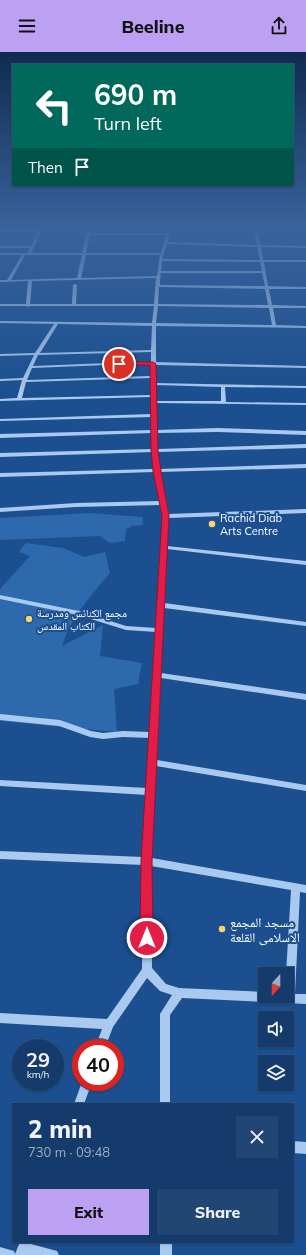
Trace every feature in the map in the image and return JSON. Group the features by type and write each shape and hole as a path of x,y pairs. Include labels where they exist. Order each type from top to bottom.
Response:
{"street":[{"path":"28,306 30,282"},
{"path":"103,1039 109,1024 147,970 147,861 163,547 166,516 157,471 153,415 154,324 159,282"},
{"path":"265,282 274,326"},
{"path":"74,305 75,285"},
{"path":"159,286 306,288"},
{"path":"0,305 306,307"},
{"path":"0,328 1,322 306,327"},
{"path":"18,399 24,380 36,354 57,323"},
{"path":"0,354 153,351"},
{"path":"31,367 153,364 306,367"},
{"path":"0,380 153,380 223,385 306,387"},
{"path":"223,385 224,403"},
{"path":"0,400 153,399 224,403 306,404"},
{"path":"0,420 153,415"},
{"path":"0,436 154,433 218,430 306,433"},
{"path":"0,455 306,446"},
{"path":"0,474 306,466"},
{"path":"0,510 76,505 164,503"},
{"path":"166,516 306,511"},
{"path":"163,547 306,563"},
{"path":"0,597 78,613 126,628 159,630"},
{"path":"161,605 306,624"},
{"path":"156,675 306,697"},
{"path":"0,718 60,723 90,734 103,736 123,734 154,735"},
{"path":"152,762 306,788"},
{"path":"0,784 151,792"},
{"path":"0,855 147,861 301,888 293,967"},
{"path":"147,970 163,988 179,993 258,997"},
{"path":"165,1103 165,1014 179,993"},
{"path":"294,998 306,999"},
{"path":"0,1018 109,1024"},
{"path":"79,1103 84,1091"},
{"path":"294,1146 306,1148"},
{"path":"166,1243 166,1255"},
{"path":"24,1248 53,1255"},
{"path":"0,1253 10,1255"}],"shaded area":[{"path":"90,513 142,517 143,525 132,526 126,529 125,541 110,543 100,536 0,540 0,518"},
{"path":"26,543 63,548 84,557 105,552 110,573 76,616 62,646 103,625 100,656 142,663 138,684 114,689 117,732 0,721 0,589 30,556 19,552"}],"place":[{"name":"Rachid Diab Arts Centre","path":"212,524"},
{"name":"مجمع الكنائس ومدرسة الكتاب المقدس","path":"29,619"},
{"name":"مسجد المجمع الاسلامى القلعة","path":"222,929"}],"route":[{"path":"119,364 153,364 155,450 157,471 166,516 163,547 147,861 147,938"}]}
